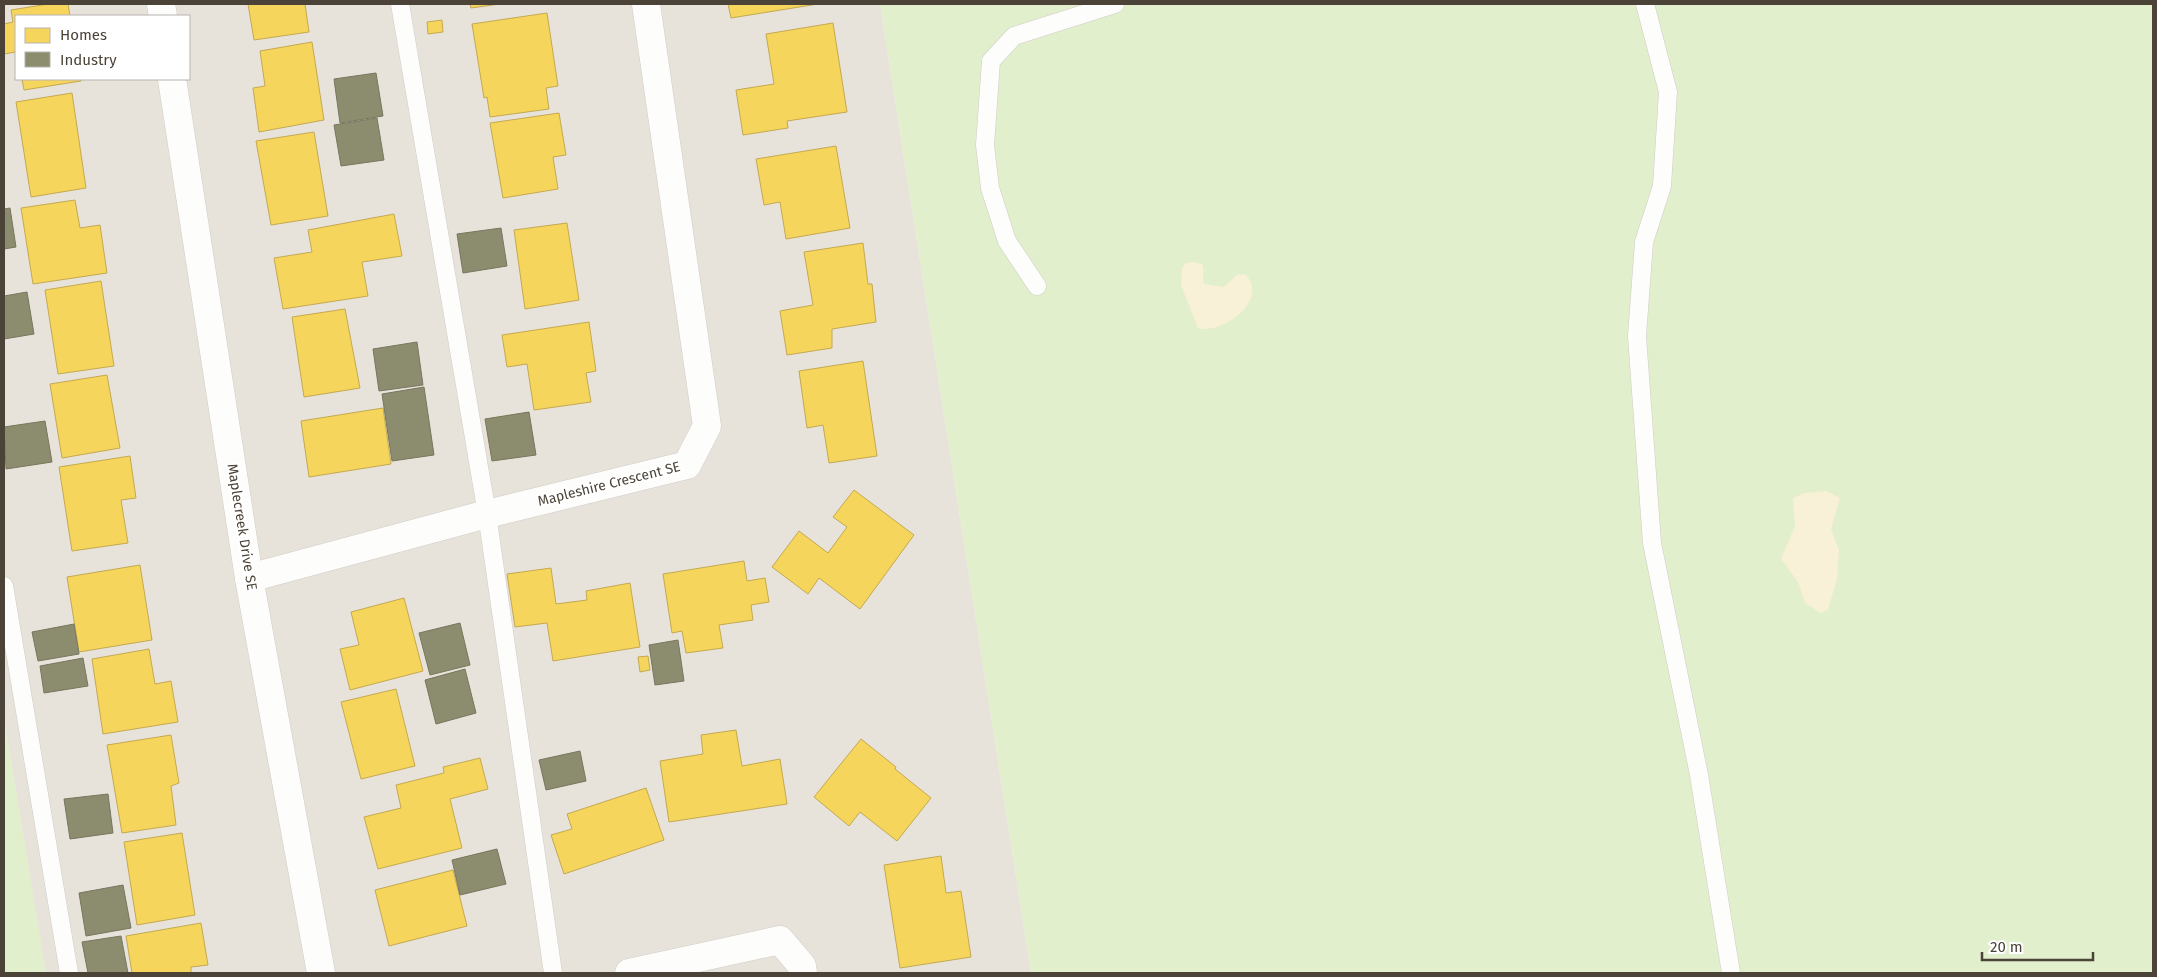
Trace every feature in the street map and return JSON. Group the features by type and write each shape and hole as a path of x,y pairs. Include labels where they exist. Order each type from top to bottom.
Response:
{"street":[{"name":"Mapleshire Crescent SE","path":"250,578 487,514 687,465 708,426 646,4"},
{"name":"Maplecreek Drive SE","path":"172,80 250,578 321,973"},
{"path":"629,973 780,940 802,966 803,973"}],"lane":[{"path":"400,4 487,514 553,973"},
{"path":"1037,286 1007,241 990,188 985,145 991,61 1014,36 1115,4"},
{"path":"1645,4 1668,92 1662,186 1644,242 1637,336 1652,543 1699,775 1731,973"},
{"path":"4,586 69,973"}],"shaded area":[{"path":"4,4 880,4 1031,973 4,973"}],"green space":[{"path":"880,4 2153,4 2153,973 1031,973"},
{"path":"4,717 46,973 4,973"}],"sand":[{"path":"1186,263 1202,264 1204,284 1224,287 1238,274 1246,275 1252,285 1252,296 1239,314 1218,326 1207,329 1198,328 1181,285 1182,268"},
{"path":"1826,491 1840,498 1831,529 1839,550 1837,579 1828,610 1821,613 1805,603 1798,582 1781,559 1795,526 1793,498 1804,493"}],"building: Homes":[{"path":"48,4 68,4 70,15 15,15 15,52 4,54 4,24 13,22 11,10"},
{"path":"248,4 305,4 309,32 254,40"},
{"path":"470,4 500,4 471,8"},
{"path":"728,4 818,4 731,18"},
{"path":"547,13 558,86 546,88 549,109 490,117 487,97 484,98 472,24"},
{"path":"442,20 443,32 428,34 427,22"},
{"path":"833,23 847,112 787,121 788,128 743,135 736,90 774,84 766,34"},
{"path":"312,42 324,120 259,132 253,88 265,86 260,51"},
{"path":"22,80 81,80 81,81 24,90"},
{"path":"72,93 86,188 31,197 16,102"},
{"path":"559,113 566,155 553,157 558,189 503,198 490,123"},
{"path":"314,132 328,216 271,225 256,141"},
{"path":"836,146 850,228 786,239 780,202 764,205 756,159"},
{"path":"75,200 80,228 100,225 107,273 33,284 21,208"},
{"path":"394,214 402,256 362,262 368,296 283,309 274,258 312,252 308,230"},
{"path":"567,223 579,300 525,309 514,230"},
{"path":"863,243 868,284 872,284 876,322 832,329 832,348 787,355 780,311 813,305 804,252"},
{"path":"101,281 114,366 58,374 45,290"},
{"path":"345,309 360,388 304,397 292,317"},
{"path":"589,322 596,371 586,373 591,402 534,410 527,364 507,367 502,335"},
{"path":"863,361 877,456 829,463 823,425 807,428 799,371"},
{"path":"107,375 120,448 62,458 50,384"},
{"path":"383,408 391,464 309,477 301,421"},
{"path":"130,456 136,498 121,500 128,543 72,551 59,467"},
{"path":"854,490 914,535 860,609 819,578 808,594 772,567 799,531 828,553 847,527 833,517"},
{"path":"744,561 747,581 765,578 769,602 751,605 753,620 719,625 723,648 686,653 682,631 672,633 663,574"},
{"path":"140,565 152,640 79,652 67,577"},
{"path":"551,568 556,604 587,600 586,591 630,583 640,647 553,661 547,623 515,627 507,574"},
{"path":"404,598 423,671 350,690 340,649 359,645 351,612"},
{"path":"149,649 155,684 171,681 178,722 103,734 92,659"},
{"path":"648,656 650,670 640,672 638,657"},
{"path":"396,689 415,766 361,779 341,702"},
{"path":"736,730 742,766 780,759 787,804 669,822 660,761 703,754 701,735"},
{"path":"171,735 179,783 171,786 176,825 122,833 107,745"},
{"path":"861,739 931,798 897,841 860,812 849,826 814,797"},
{"path":"480,758 488,789 450,799 462,848 378,869 364,817 401,808 396,785 444,773 443,767"},
{"path":"646,788 664,840 564,874 551,835 572,829 567,814"},
{"path":"182,833 195,915 137,925 124,842"},
{"path":"941,856 946,893 961,891 971,957 900,968 884,865"},
{"path":"453,870 467,926 389,946 375,890"},
{"path":"201,923 208,965 191,967 191,973 132,973 126,936"}],"building: Industry":[{"path":"376,73 383,116 340,123 334,79"},
{"path":"377,118 384,160 341,166 334,125"},
{"path":"10,208 16,247 4,249 4,209"},
{"path":"501,228 507,266 463,273 457,234"},
{"path":"27,292 34,334 4,339 4,296"},
{"path":"417,342 423,385 379,391 373,349"},
{"path":"424,387 434,455 392,461 382,394"},
{"path":"529,412 536,455 492,461 485,419"},
{"path":"45,421 52,462 6,469 4,427"},
{"path":"460,623 470,665 430,675 419,633"},
{"path":"74,624 79,654 38,661 32,632"},
{"path":"678,640 684,681 655,685 649,645"},
{"path":"83,658 88,686 44,693 40,666"},
{"path":"465,669 476,713 436,724 425,680"},
{"path":"580,751 586,781 546,790 539,760"},
{"path":"108,794 113,833 70,839 64,799"},
{"path":"497,849 506,884 460,895 452,860"},
{"path":"123,885 131,928 86,936 79,893"},
{"path":"121,936 128,973 88,973 82,942"}]}
